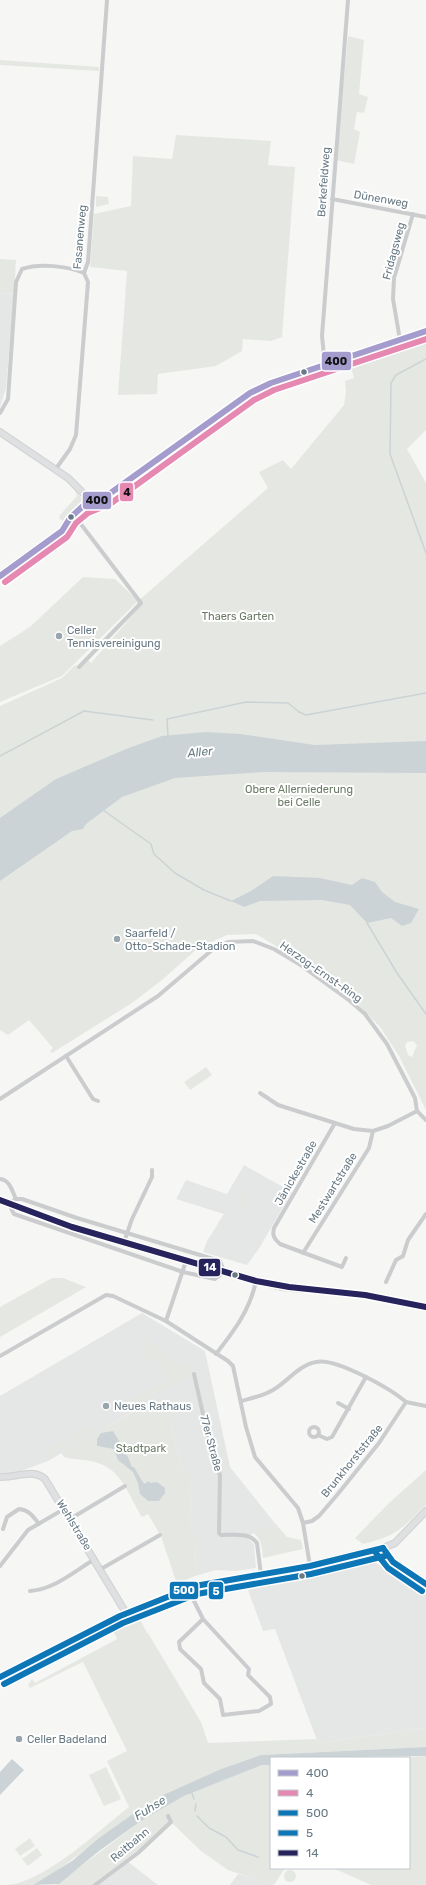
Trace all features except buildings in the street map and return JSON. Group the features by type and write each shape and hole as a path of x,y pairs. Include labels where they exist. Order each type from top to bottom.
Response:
{"main road":[{"path":"0,1200 51,1223 124,1242 256,1281 301,1289"}],"street":[{"name":"Fasanenweg","path":"55,470 70,449 76,435 88,282 84,273 88,262 107,0"},
{"name":"Berkefeldweg","path":"324,365 322,336 348,0"},
{"name":"Dünenweg","path":"332,200 426,217"},
{"name":"Fridagsweg","path":"400,340 393,299 394,278 412,214"},
{"path":"0,413 8,399 16,282 22,269 33,266 75,269 84,273"},
{"path":"93,500 105,497 250,393 271,383 426,331"},
{"path":"0,432 55,470 93,500"},
{"path":"0,576 88,511 93,500"},
{"path":"77,519 141,602 79,667"},
{"name":"Herzog-Ernst-Ring","path":"0,1099 158,996 212,950 228,942 259,942 299,964 350,1000 365,1014 378,1030 393,1055 415,1098 417,1111 426,1120"},
{"path":"66,1056 93,1099 98,1100"},
{"path":"260,1093 278,1105 354,1129 373,1131 388,1126 417,1111"},
{"name":"Jänickestraße","path":"303,1253 280,1244 275,1239 273,1233 274,1228 335,1123"},
{"name":"Mestwartstraße","path":"303,1253 368,1148 373,1131"},
{"path":"124,1242 152,1177 152,1170"},
{"path":"0,1179 6,1180 9,1183 16,1199"},
{"path":"9,1204 16,1199 22,1199 77,1218 220,1261 224,1272 215,1279 183,1272 128,1253 51,1223"},
{"path":"386,1282 396,1260 403,1256 408,1240 426,1214"},
{"path":"128,1253 131,1244"},
{"path":"303,1253 342,1267 346,1258"},
{"path":"166,1321 186,1261"},
{"path":"216,1354 238,1325 249,1306 256,1281"},
{"path":"0,1356 106,1295 166,1321 216,1354 233,1366 255,1457 296,1504 303,1523 310,1566"},
{"path":"241,1401 272,1390 303,1368 316,1362 328,1361 366,1377 406,1402 426,1406"},
{"name":"77er Straße","path":"194,1374 214,1463 220,1475 219,1533 221,1536 243,1535 254,1538 257,1542 261,1575"},
{"path":"318,1435 327,1439 332,1437 366,1377"},
{"name":"Brunkhorststraße","path":"303,1523 312,1521 319,1516 379,1443 406,1402"},
{"path":"338,1403 349,1409"},
{"name":"Wehlstraße","path":"0,1477 7,1478 30,1473 41,1476 48,1482 126,1613"},
{"path":"70,1518 125,1486"},
{"path":"0,1566 23,1536 64,1508"},
{"path":"3,1529 7,1517 19,1509 25,1509 31,1513 39,1524"},
{"path":"0,1678 76,1637 126,1613 188,1589 208,1583 310,1566 383,1548 395,1543 426,1511"},
{"path":"101,1569 160,1535"},
{"path":"383,1548 393,1562 426,1584"},
{"path":"30,1592 43,1590 55,1585 95,1559"},
{"path":"188,1589 203,1619 249,1669 248,1675 270,1697 271,1704 259,1711 223,1715 220,1699 204,1683 201,1669 180,1649 179,1642 203,1619"},
{"name":"Reitbahn","path":"95,1885 138,1853 171,1822 168,1816"}],"shaded area":[{"path":"0,293 14,294 6,388 0,407"},
{"path":"244,1165 292,1192 260,1247 247,1265 203,1252 207,1241 224,1214 176,1199 186,1180 227,1194"},
{"path":"142,1313 205,1351 230,1467 274,1522 263,1532 260,1528 247,1538 254,1544 256,1568 235,1571 216,1570 195,1576 196,1539 190,1532 191,1476 181,1467 166,1399 161,1405 154,1399 48,1461 8,1476 0,1475 0,1396"},
{"path":"369,1559 426,1592 426,1728 318,1743 275,1629 263,1631 244,1579"},
{"path":"127,1861 158,1885 95,1885"},
{"path":"238,1874 270,1883 273,1885 230,1885"}],"green space":[{"path":"348,36 364,40 359,94 368,97 364,113 357,112 354,129 360,132 354,164 336,160"},
{"path":"0,60 99,67 99,71 0,65"},
{"path":"176,135 271,141 268,165 295,167 282,337 271,341 243,339 242,351 216,366 158,374 157,394 118,395 127,271 90,267 94,214 131,206 133,156 172,159"},
{"path":"96,196 108,197 109,204 96,207"},
{"path":"0,259 16,260 14,294 0,293"},
{"path":"426,335 426,430 407,449 426,483 426,1110 399,1056 380,1027 352,998 301,961 256,934 227,935 198,948 162,980 132,1003 52,1053 50,1051 53,1048 29,1020 8,1035 0,1030 0,706 62,678 75,665 81,668 88,660 91,663 137,610 137,602 62,676 0,702 0,646 30,627 83,577 115,579 138,601 268,488 259,472 283,460 291,469 344,405 346,392 345,381 354,378 349,361","holes":["413,1041 417,1045 412,1057 408,1055 405,1046 407,1042"]},
{"path":"75,491 83,499 82,504 63,521 59,518 60,515 77,496"},
{"path":"206,1067 212,1075 190,1090 184,1082"},
{"path":"244,1188 252,1192 244,1206 236,1201"},
{"path":"52,1278 63,1278 86,1287 0,1337 0,1307"},
{"path":"145,1338 149,1340 147,1343 153,1347 155,1344 159,1346 157,1350 163,1353 166,1350 169,1352 167,1355 186,1368 189,1365 194,1369 192,1373 123,1413 122,1409 128,1406 128,1402 168,1380 156,1360 152,1362 151,1359 142,1362 143,1339"},
{"name":"Stadtpark","path":"155,1399 161,1404 166,1399 181,1467 191,1476 190,1532 196,1539 195,1576 177,1584 161,1536 148,1514 142,1517 114,1472 98,1463 64,1457 61,1453"},
{"path":"90,1425 93,1430 86,1434 84,1431 80,1434 81,1437 74,1441 72,1438 65,1442 67,1445 47,1457 44,1452"},
{"path":"426,1470 426,1505 411,1520 384,1538 363,1544 355,1538 388,1504"},
{"path":"274,1522 287,1537 301,1540 303,1549 263,1558 260,1541 253,1533 260,1528 263,1531"},
{"path":"139,1617 147,1633 201,1722 208,1743 316,1739 318,1743 426,1728 426,1747 261,1755 221,1769 163,1795 133,1814 50,1876 33,1885 7,1885 22,1882 38,1875 54,1865 71,1854 129,1807 107,1761 127,1751 83,1662 30,1688 28,1685 32,1679 35,1683 117,1639 113,1630 42,1665 43,1668 40,1669 37,1665 118,1624"},
{"path":"33,1667 34,1671 26,1678 24,1675 0,1687"},
{"path":"426,1756 426,1885 371,1885 335,1869 410,1869 410,1757"},
{"path":"262,1765 270,1765 270,1869 284,1869 274,1885 228,1870 201,1851 171,1822 127,1861 95,1885 56,1885 141,1821 184,1796"},
{"path":"106,1767 121,1799 104,1806 89,1775"},
{"path":"30,1838 35,1846 20,1856 15,1849"},
{"path":"37,1848 42,1855 28,1866 22,1859"},
{"path":"290,1870 294,1872 296,1876 294,1880 290,1882 286,1880 284,1876 286,1872"}],"water":[{"name":"Aller","path":"206,732 240,734 315,745 426,741 426,773 264,772 175,778 122,797 86,824 83,829 72,831 0,881 0,818 56,779 126,749 162,736"},
{"path":"273,876 320,878 352,885 362,878 375,882 382,892 395,902 419,909 411,923 402,926 391,918 367,923 350,905 322,900 260,901 244,907 231,901 251,891"},
{"path":"113,1431 124,1449 125,1455 127,1455 132,1467 134,1467 144,1484 149,1481 150,1483 157,1482 165,1488 165,1493 159,1501 148,1501 140,1494 138,1483 133,1472 118,1460 114,1449 97,1446 97,1439 101,1433"},
{"name":"Fuhse","path":"426,1747 426,1756 270,1757 270,1765 262,1765 184,1796 141,1821 99,1851 59,1884 33,1885 72,1861 99,1838 163,1795 221,1769 261,1755"},
{"path":"12,1759 24,1770 0,1795 0,1772"}],"waterway":[{"path":"426,359 396,375 391,383 390,454 426,553"},
{"path":"168,736 167,719 246,702 288,703 299,712 306,715 426,693"},
{"path":"0,756 84,711 153,720"},
{"path":"103,810 151,844 154,854 175,873 204,890 231,901"},
{"path":"367,923 397,973 426,1014"},
{"path":"191,1791 194,1799"},
{"path":"195,1811 196,1804"},
{"path":"197,1816 209,1828 226,1837 238,1850 258,1857"}],"transit line":[{"name":"400","path":"0,576 62,531 70,518 83,506 105,497 250,393 271,383 426,331"},
{"name":"4","path":"5,582 67,537 76,523 88,513 110,504 254,400 274,390 426,339"},
{"name":"14","path":"0,1200 72,1227 256,1281 289,1287 365,1295 426,1307"},
{"name":"500","path":"383,1548 393,1562 426,1584"},
{"name":"500","path":"0,1677 120,1616 195,1586 310,1566 383,1548"},
{"name":"5","path":"376,1553 388,1568 422,1591"},
{"name":"5","path":"4,1684 123,1623 197,1594 311,1574 385,1556"}],"place":[{"name":"Celler Tennisvereinigung","path":"59,636"},
{"name":"Saarfeld / Otto-Schade-Stadion","path":"117,939"},
{"name":"Neues Rathaus","path":"106,1406"},
{"name":"Celler Badeland","path":"19,1739"}],"park label":[{"name":"Thaers Garten","path":"238,616"},
{"name":"Obere Allerniederung bei Celle","path":"299,795"}]}
